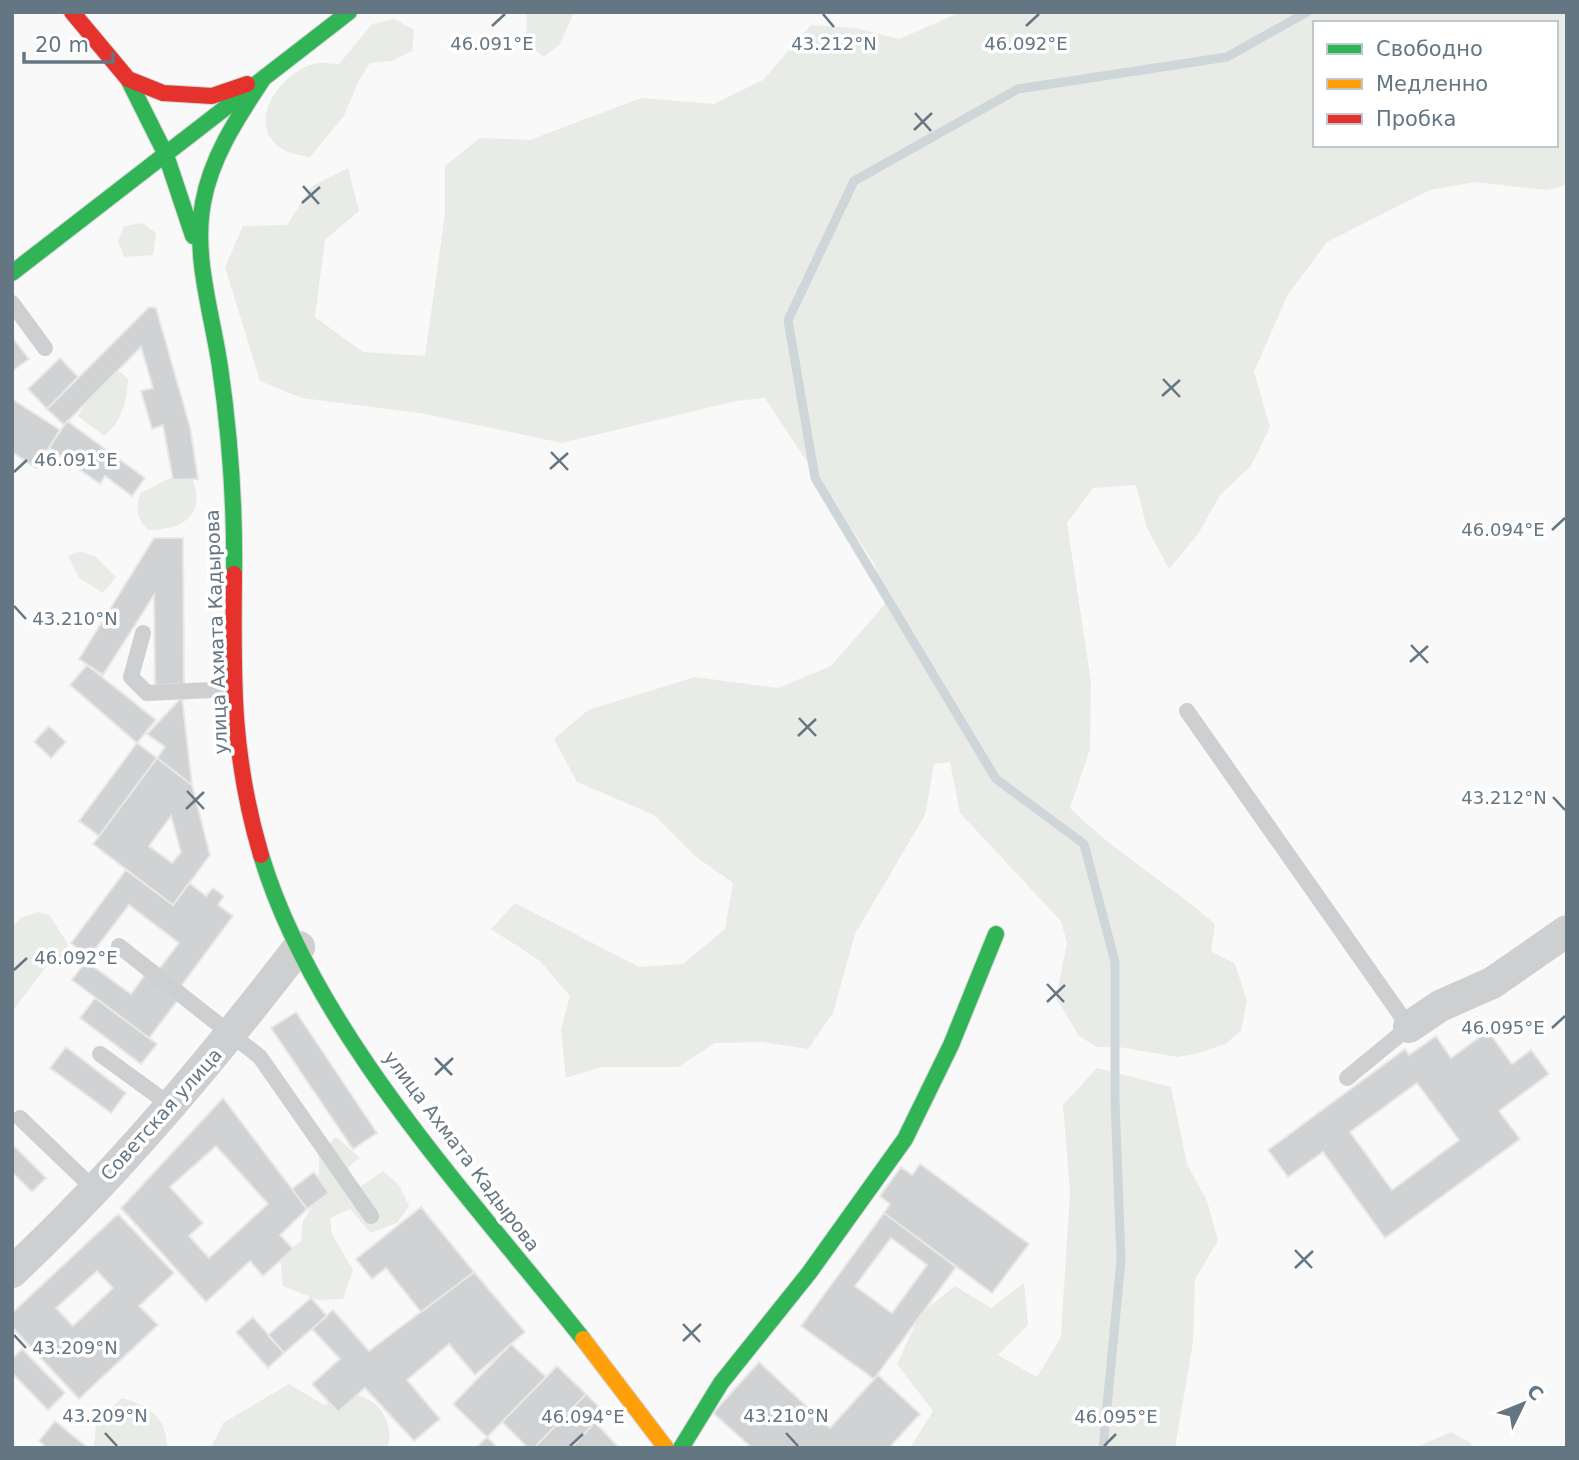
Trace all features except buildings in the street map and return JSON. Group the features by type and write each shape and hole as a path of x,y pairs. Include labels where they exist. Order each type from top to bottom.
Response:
{"street":[{"path":"72,12 128,79 167,155 201,265"},
{"path":"12,274 349,12"},
{"path":"128,79 163,93 212,96 263,79"},
{"name":"улица Ахмата Кадырова","path":"263,79 232,125 212,167 202,206 201,265 225,403 233,475 234,689 245,799 268,879 299,947 382,1083 442,1164 667,1448"},
{"path":"1409,1027 1440,1006 1492,982 1567,931"},
{"path":"681,1448 721,1382 809,1273 905,1139 951,1045 996,934"},
{"name":"Советская улица","path":"12,1272 94,1189 170,1105 233,1033 299,947"}],"lane":[{"path":"12,303 45,348"},
{"path":"143,633 131,677 147,693 234,689"},
{"path":"1187,711 1409,1027 1347,1078"},
{"path":"119,946 260,1056 371,1216"},
{"path":"100,1054 170,1105"},
{"path":"20,1118 94,1189"}],"shaded area":[{"path":"527,12 574,12 560,44 544,57 526,43"},
{"path":"961,12 1567,12 1567,185 1547,190 1476,182 1430,190 1327,242 1287,296 1254,372 1270,427 1251,466 1220,495 1198,534 1169,569 1147,528 1136,485 1093,488 1067,523 1091,682 1090,749 1070,808 1105,839 1215,924 1211,951 1235,964 1247,1001 1241,1031 1225,1044 1178,1057 1119,1047 1097,1047 1079,1036 1056,998 1067,943 1061,921 960,813 950,762 934,764 925,815 855,934 833,1013 808,1049 762,1042 715,1043 678,1067 601,1067 566,1078 561,1029 570,996 540,961 491,929 515,903 639,967 683,964 725,929 733,883 695,856 654,815 577,782 554,739 588,710 695,677 778,688 831,666 885,604 875,565 765,398 736,401 562,443 420,413 302,398 260,381 225,267 243,226 287,225 311,187 348,168 359,211 325,240 315,317 363,352 425,356 445,214 445,166 480,138 530,140 641,98 714,104 763,80 811,25 856,28 899,39"},
{"path":"394,19 414,30 412,51 392,61 370,63 358,82 344,116 310,157 280,148 266,129 266,116 269,104 285,81 307,66 320,63 339,64 372,24"},
{"path":"142,223 156,233 153,255 124,257 118,241 124,226"},
{"path":"107,370 122,373 128,379 122,410 115,424 104,436 78,416"},
{"path":"189,471 196,497 191,515 174,526 148,530 138,513 140,493"},
{"path":"80,551 96,557 116,577 103,593 79,578 68,556"},
{"path":"39,912 50,916 68,944 64,960 48,964 12,1012 14,924 22,917"},
{"path":"1097,1068 1171,1087 1187,1164 1207,1201 1218,1241 1195,1279 1193,1342 1175,1448 910,1448 933,1411 897,1364 920,1314 955,1286 991,1308 1024,1283 1028,1325 998,1355 1037,1377 1061,1337 1070,1192 1063,1105"},
{"path":"336,1137 360,1158 347,1168 349,1195 383,1171 399,1185 409,1206 397,1223 371,1233 350,1209 330,1218 332,1234 353,1270 343,1299 318,1300 283,1286 280,1257 301,1241 303,1221 319,1196 319,1153"},
{"path":"289,1384 324,1405 351,1395 361,1396 377,1405 387,1421 387,1448 211,1448 223,1423"},
{"path":"122,1398 155,1414 164,1428 167,1448 94,1448 96,1422"},
{"path":"1451,1432 1471,1443 1472,1448 1414,1448"}],"waterway":[{"path":"1103,1448 1121,1260 1115,1100 1115,962 1084,844 996,779 815,478 788,320 854,181 1018,89 1227,57 1307,12"}],"traffic: fast":[{"path":"12,273 349,12"},
{"path":"128,79 166,155 193,236"},
{"path":"234,574 229,444 220,367 202,264 201,223 203,203 212,170 235,123 263,79"},
{"path":"261,855 285,921 318,985 356,1048 445,1170 583,1339"},
{"path":"681,1448 721,1383 809,1273 905,1139 951,1045 996,934"}],"traffic: slow":[{"path":"583,1339 666,1448"}],"traffic: jam":[{"path":"72,12 128,79 163,93 212,96 247,84"},
{"path":"234,574 234,682 239,749 251,818 261,855"}]}
